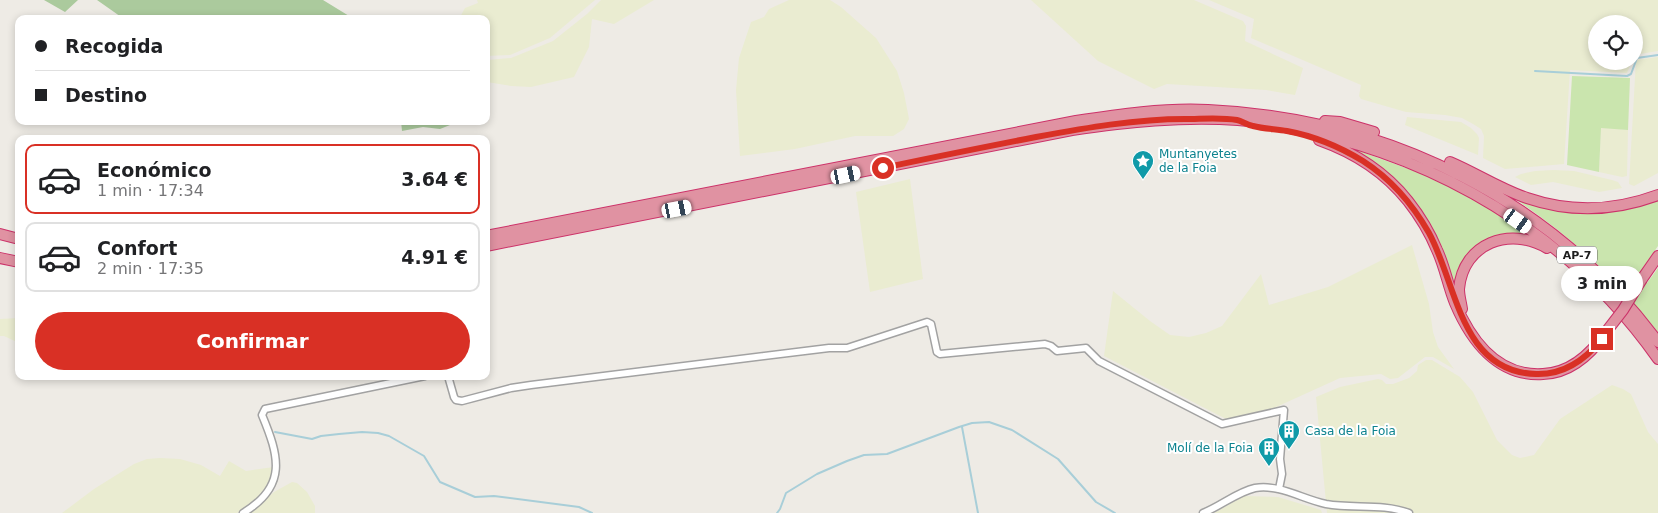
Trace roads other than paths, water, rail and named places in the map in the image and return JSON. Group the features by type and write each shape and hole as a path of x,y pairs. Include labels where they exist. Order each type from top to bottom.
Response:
{"highway":[{"path":"490,235 1004,135 1147,111 1208,110 1298,120 1340,122 1377,134 1450,165 1480,186 1561,207 1598,209 1618,207 1658,195"},
{"name":"AP-7","path":"490,245 1072,130 1125,122 1166,119 1237,120 1294,128 1362,146 1439,176 1480,186 1537,222 1578,255 1629,306 1658,342"},
{"path":"1237,120 1251,126 1288,131 1309,137 1342,150 1382,174 1408,202 1428,232 1437,249 1456,305 1470,332 1488,355 1508,368 1530,374 1553,373 1574,365 1592,351 1623,310 1658,256"},
{"name":"AP-7","path":"1480,186 1508,213 1577,268 1634,325 1658,359"},
{"path":"0,234 15,238"},
{"path":"1464,320 1459,290 1464,268 1472,257 1494,241 1514,237 1534,241 1577,268"},
{"path":"0,258 15,261"}],"street":[{"path":"449,380 454,397 456,400 462,401 511,388 531,385 829,348 847,348 927,322 930,324 937,352 940,354 1045,344 1057,351 1086,348 1093,357 1222,424 1284,410 1280,459 1282,474 1279,489"},
{"path":"243,513 267,492 273,484 276,473 276,459 273,446 262,415 265,409 406,380"},
{"path":"1203,513 1247,490 1264,487 1279,489 1328,504 1385,507 1409,513"}],"waterway":[{"path":"1535,71 1627,76 1631,74 1637,58 1658,55"},
{"path":"777,513 786,493 817,474 847,461 864,455 887,454 959,427 972,423 989,422 1012,430 1058,459 1096,502 1115,513"},
{"path":"962,427 978,513"},
{"path":"275,432 312,439 339,434 378,433 389,436 424,456 440,482 475,497 494,496 579,507 592,513"}],"place":[{"name":"Muntanyetes de la Foia","path":"1143,180"},
{"name":"Casa de la Foia","path":"1289,450"},
{"name":"Molí de la Foia","path":"1269,467"}]}
